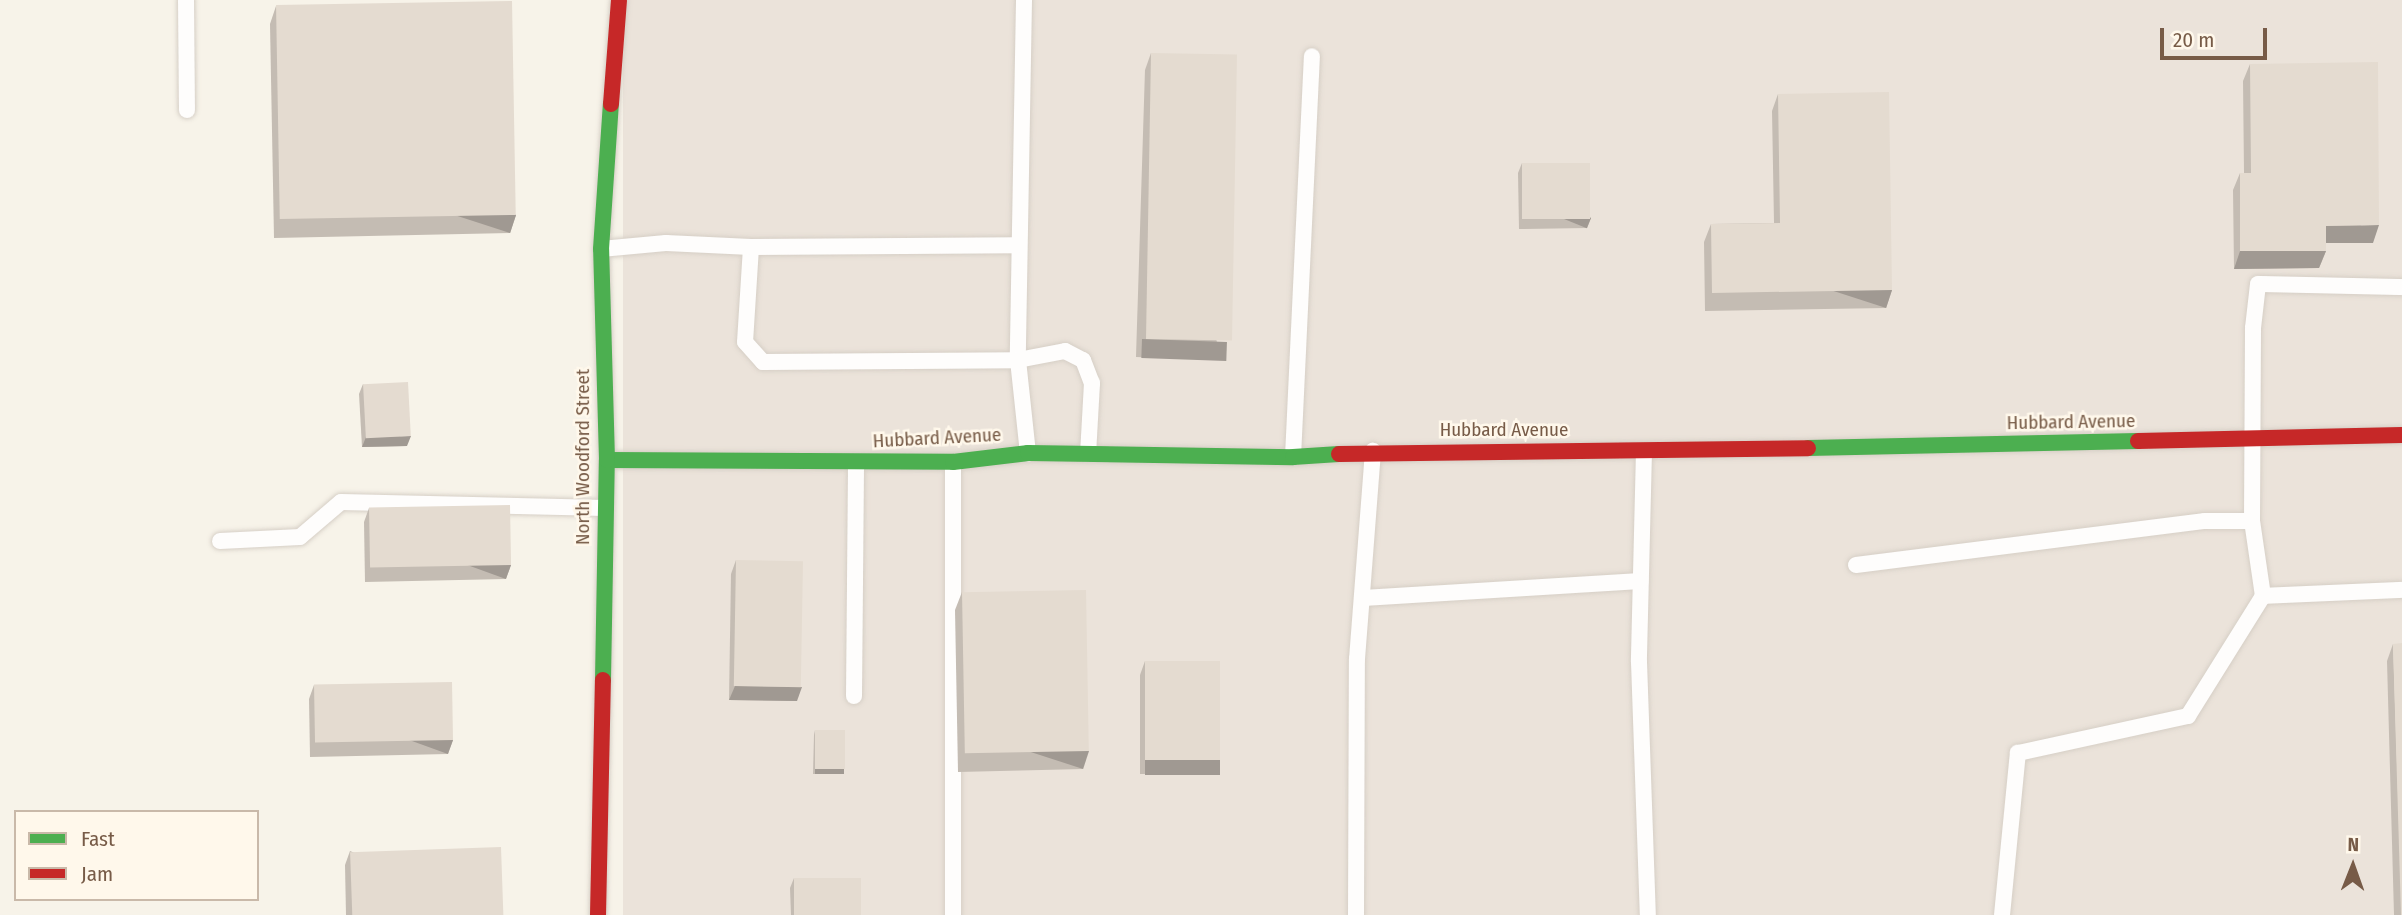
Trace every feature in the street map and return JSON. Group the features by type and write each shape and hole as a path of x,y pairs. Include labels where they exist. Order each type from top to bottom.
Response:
{"street":[{"name":"North Woodford Street","path":"598,915 607,460 601,249 619,0"},
{"name":"Hubbard Avenue","path":"607,460 953,463 1028,453 1293,457 1373,451 1644,451 2402,435"}],"lane":[{"path":"186,0 187,110"},
{"path":"1024,0 1017,246 1021,288 1018,360 1028,453"},
{"path":"1293,457 1312,56"},
{"path":"601,249 666,243 751,247 1017,246"},
{"path":"751,247 745,342 763,362 1018,360 1065,351 1083,360 1092,383 1088,454"},
{"path":"2002,915 2018,753 2188,716 2263,596 2252,521 2253,328 2258,284 2402,287"},
{"path":"1356,915 1357,659 1373,451"},
{"path":"1644,451 1640,581 1648,915"},
{"path":"854,696 856,463"},
{"path":"953,463 953,915"},
{"path":"220,541 300,537 341,502 605,508"},
{"path":"1856,565 2205,521 2252,521"},
{"path":"1363,598 1640,581"},
{"path":"2263,596 2402,590"}],"shaded area":[{"path":"623,0 2402,0 2402,915 623,915"}],"building":[{"path":"512,1 516,215 280,219 276,5"},
{"path":"1151,53 1237,55 1232,340 1146,339"},
{"path":"2378,62 2379,225 2326,226 2326,251 2240,251 2240,173 2251,173 2250,64"},
{"path":"1889,92 1892,290 1712,293 1711,224 1780,223 1778,94"},
{"path":"1522,163 1590,163 1590,219 1522,219"},
{"path":"408,382 411,436 366,438 363,384"},
{"path":"510,505 511,565 370,567 369,507"},
{"path":"736,560 803,561 801,687 734,686"},
{"path":"1086,590 1089,751 965,753 962,592"},
{"path":"2402,643 2402,915 2401,915 2393,644"},
{"path":"1145,661 1220,661 1220,760 1145,760"},
{"path":"452,682 453,740 315,742 314,684"},
{"path":"815,730 845,730 845,769 815,769"},
{"path":"501,847 503,915 352,915 350,852"},
{"path":"794,878 861,878 861,915 794,915"}],"traffic: fast":[{"path":"603,680 607,460 601,249 611,104"},
{"path":"1808,448 2138,441"},
{"path":"607,460 953,462 1028,453 1293,457 1339,454"}],"traffic: jam":[{"path":"611,104 619,0"},
{"path":"2138,441 2402,435"},
{"path":"1339,454 1808,448"},
{"path":"598,915 603,680"}]}
